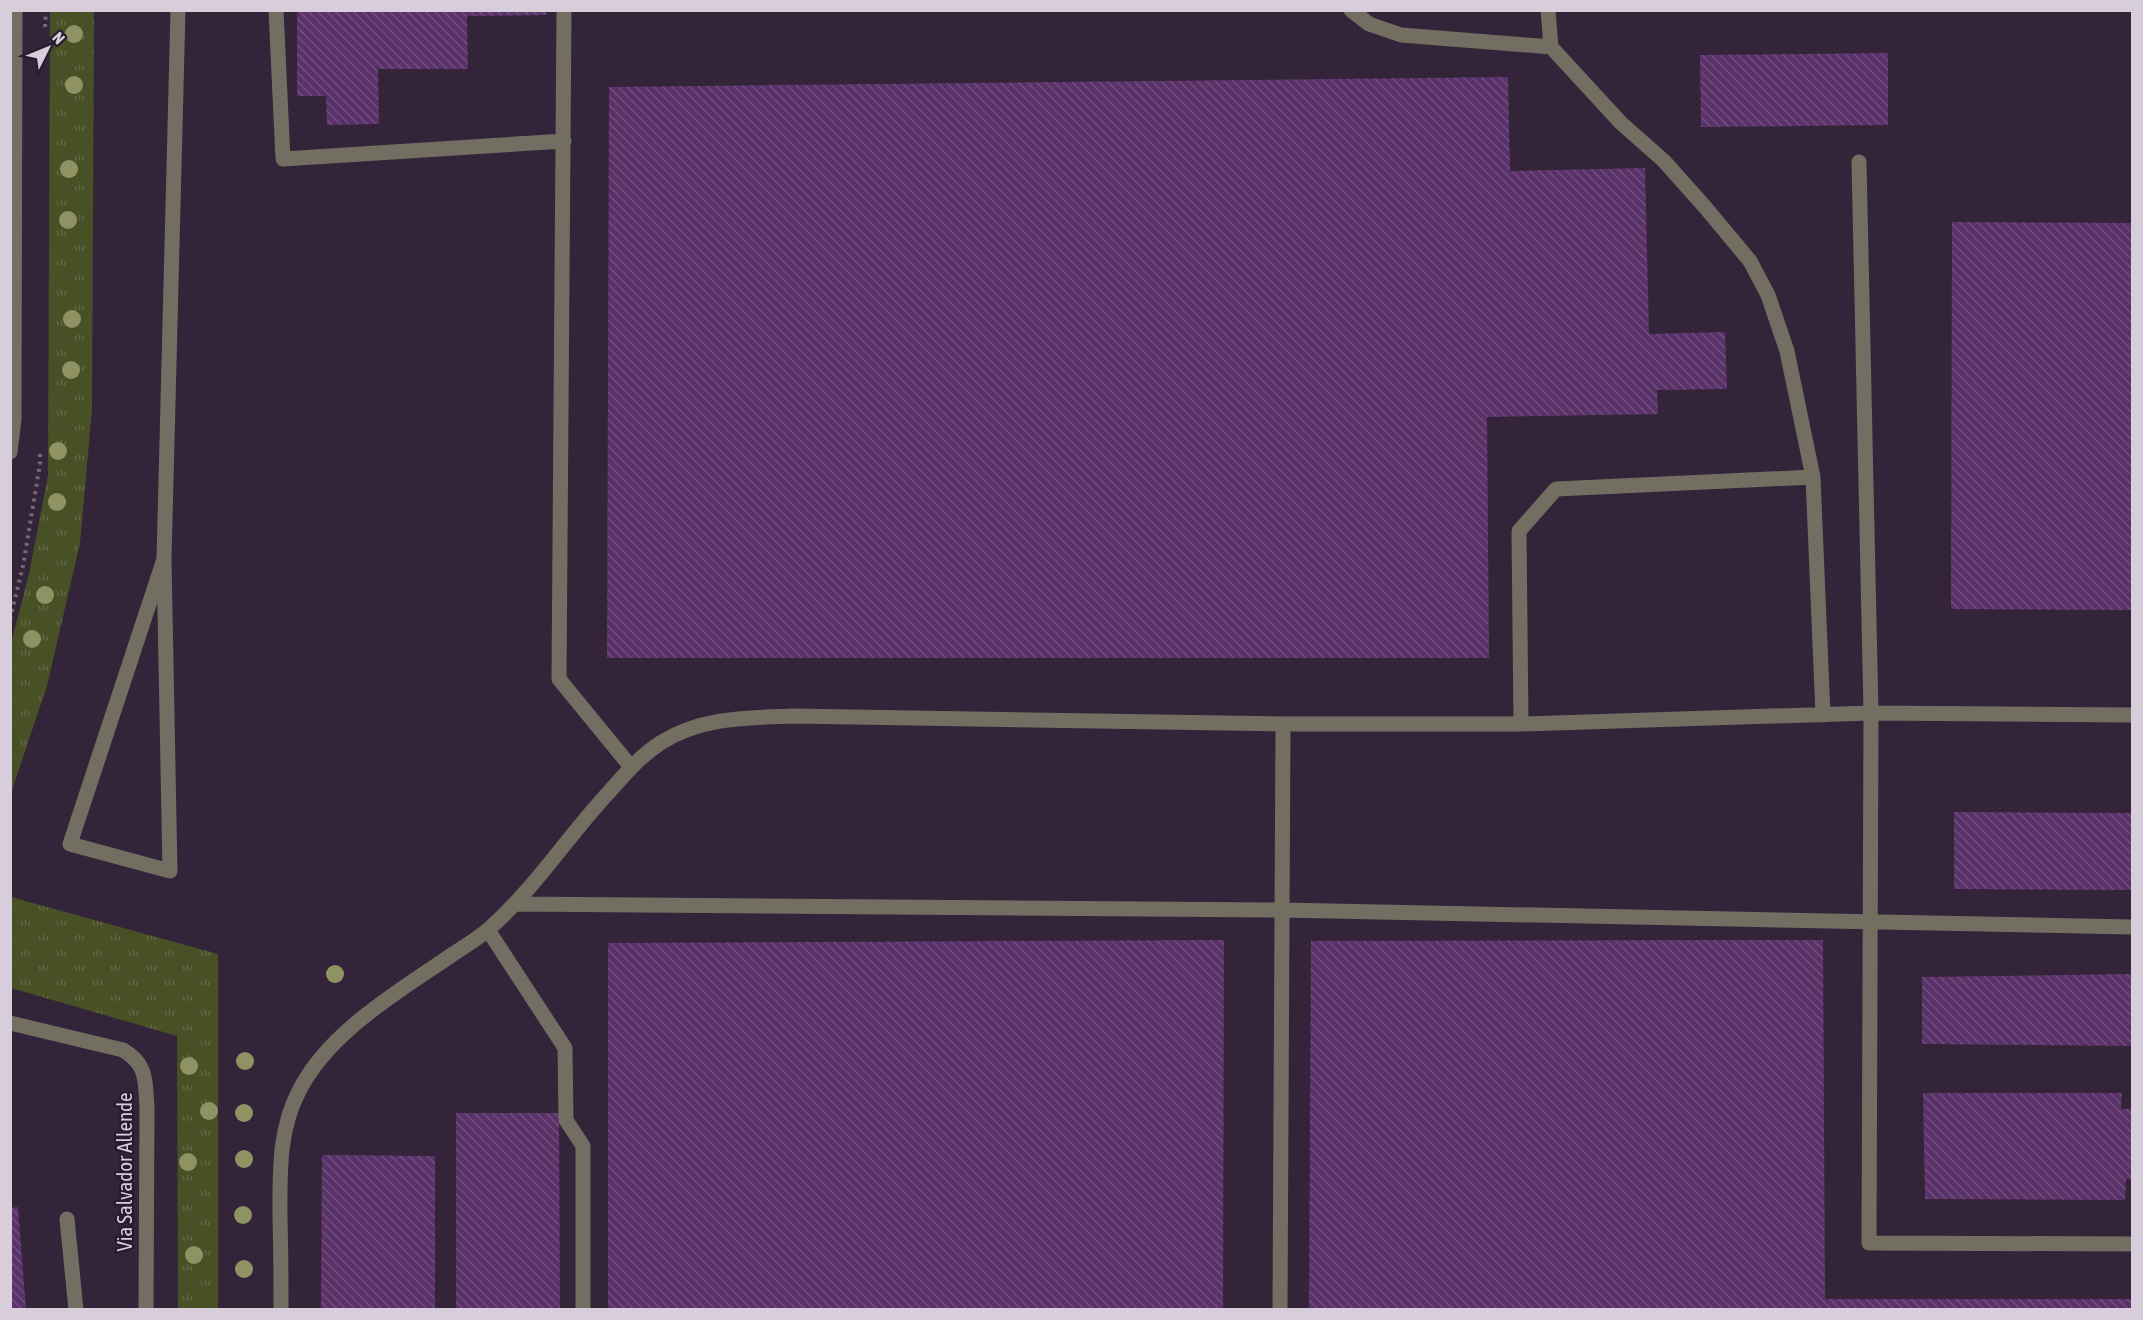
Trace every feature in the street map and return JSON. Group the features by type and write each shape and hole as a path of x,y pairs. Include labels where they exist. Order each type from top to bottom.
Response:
{"street":[{"path":"10,452 14,419 15,10"},
{"path":"164,559 70,844 170,872 164,559 178,10"},
{"path":"276,10 283,159 564,141"},
{"path":"564,10 559,679 631,767"},
{"path":"1351,10 1369,24 1401,35 1551,47"},
{"path":"1548,10 1551,47 1621,123 1664,161 1750,261 1768,295 1787,351 1813,477 1823,715"},
{"path":"1858,162 1871,713 1869,1243 2133,1244"},
{"path":"1521,724 1519,531 1556,489 1813,477"},
{"path":"281,1310 280,1166 285,1124 299,1090 330,1048 366,1015 488,930 515,904 631,767 662,742 695,726 728,718 793,716 1283,724 1521,724 1871,713 2133,715"},
{"path":"1280,1310 1283,724"},
{"path":"515,904 1282,910 2133,927"},
{"path":"488,930 565,1048 566,1120 583,1146 583,1310"},
{"name":"Via Salvador Allende","path":"10,1023 123,1050 136,1059 141,1066 145,1080 147,1107 146,1310"},
{"path":"67,1219 76,1310"}],"green space":[{"path":"50,11 94,11 92,409 80,543 47,686 11,793 11,643 29,574 48,475"},
{"path":"11,897 218,954 218,1309 178,1309 177,1036 11,988"}],"building":[{"path":"297,10 546,10 546,15 467,16 468,69 378,69 379,124 327,125 326,96 297,96"},
{"path":"1888,53 1888,125 1701,127 1700,55"},
{"path":"1508,77 1510,171 1645,168 1649,334 1725,332 1727,389 1657,390 1658,414 1487,417 1489,658 607,658 609,87"},
{"path":"1952,222 2132,223 2132,610 1951,609"},
{"path":"1954,812 2132,813 2132,890 1954,889"},
{"path":"1224,940 1223,1310 608,1310 608,943"},
{"path":"1823,940 1825,1299 2132,1299 2132,1310 1309,1310 1311,941"},
{"path":"2132,974 2132,1046 1922,1044 1922,977"},
{"path":"1923,1093 2122,1093 2121,1109 2132,1109 2132,1180 2126,1179 2125,1200 1925,1199"},
{"path":"456,1113 559,1113 560,1310 456,1310"},
{"path":"322,1155 435,1156 435,1310 321,1310"},
{"path":"18,1207 26,1310 10,1310 10,1208"}]}
